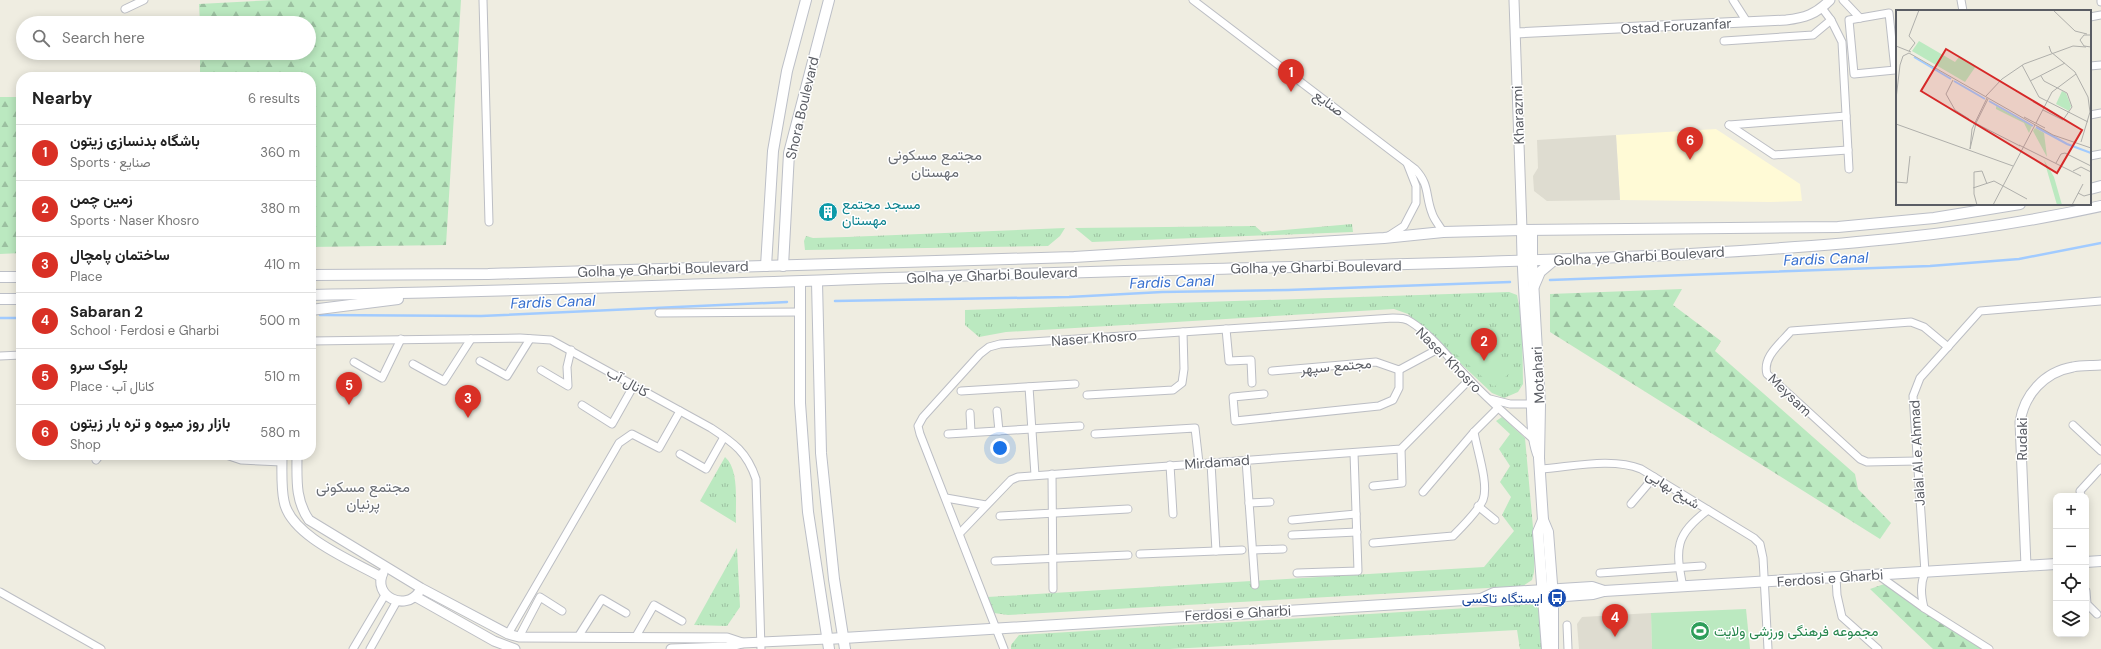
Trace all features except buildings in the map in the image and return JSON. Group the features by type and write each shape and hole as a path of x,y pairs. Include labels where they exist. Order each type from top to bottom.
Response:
{"main road":[{"name":"Shora Boulevard","path":"766,266 773,151 787,71 806,0"},
{"name":"Shora Boulevard","path":"783,266 789,153 829,0"},
{"path":"2091,189 2101,186"},
{"name":"Golha ye Gharbi Boulevard","path":"316,275 488,274 1074,257 1384,238 1444,232 1838,227 1934,218 2014,205"},
{"name":"Golha ye Gharbi Boulevard","path":"316,295 626,288 1092,271 1554,261 1842,245 2017,222 2101,206"},
{"name":"Motahari","path":"1527,230 1527,262 1533,288 1537,440 1543,520 1548,532 1547,649"},
{"path":"946,261 954,268 954,272 949,277"},
{"path":"1533,288 1540,272 1554,261"},
{"path":"1527,262 1536,404"},
{"path":"626,288 621,286 619,276 627,270"},
{"path":"0,277 16,277"},
{"path":"800,282 800,403 808,512 828,644"},
{"path":"817,282 821,453 826,512 845,649"},
{"path":"316,309 379,302 430,293"},
{"path":"0,299 16,299"},
{"path":"801,312 804,308 809,307 814,309 817,313"},
{"path":"2089,562 2101,561"},
{"name":"Ferdosi e Gharbi","path":"828,644 843,639 996,628 1481,599 1494,601 1548,594 1593,594 1604,591 2053,564"},
{"name":"Motahari","path":"1548,594 1554,649"}],"street":[{"path":"125,9 144,0"},
{"path":"483,0 489,222"},
{"name":"صنایع","path":"1193,0 1407,163 1422,177 1428,193 1432,213 1444,232"},
{"name":"Kharazmi","path":"1514,0 1527,230"},
{"path":"1733,0 1747,22"},
{"name":"Ostad Foruzanfar","path":"1516,33 1805,18 1822,8 1830,0"},
{"path":"1842,0 1860,18"},
{"path":"1961,0 1963,10"},
{"path":"1822,8 1831,20 1842,42 1849,169"},
{"path":"1889,13 1895,70 1854,74 1849,20 1860,18 1889,13"},
{"path":"2091,17 2101,15"},
{"path":"1724,41 1813,35 1831,20"},
{"path":"2091,66 2101,65"},
{"path":"2091,115 2101,113"},
{"path":"1846,116 1729,125 1774,155 1848,150"},
{"path":"2091,156 2101,154"},
{"path":"1384,238 1404,226 1416,203 1416,186 1407,163"},
{"name":"Jalal Al e Ahmad","path":"1924,608 1921,595 1922,581 1925,572 1913,396 1920,378 1980,311 2101,301"},
{"path":"659,313 801,312"},
{"name":"Naser Khosro","path":"1004,649 918,426 923,417 980,354 989,347 1000,344 1399,318 1411,322 1440,348 1469,380 1498,408 1537,440"},
{"name":"Meysam","path":"1917,462 1867,462 1860,459 1767,374 1766,361 1791,331 1911,322 1924,327 1948,347"},
{"path":"1226,329 1229,361 1251,360 1252,383"},
{"path":"1087,395 1173,390 1182,383 1184,368 1183,332"},
{"path":"354,362 382,378 401,339"},
{"name":"کانال آب","path":"316,341 401,339 551,340 634,385 736,444 751,463 756,479 761,646"},
{"path":"413,364 444,381 470,339"},
{"path":"480,361 508,376 530,339"},
{"path":"1264,394 1233,397 1234,421 1379,406 1393,400 1399,388 1399,370 1440,348"},
{"path":"541,370 568,386 567,367 571,350"},
{"path":"0,356 16,355"},
{"name":"مجتمع سپهر","path":"1272,371 1376,362 1399,370"},
{"name":"Rudaki","path":"2026,566 2020,422 2026,400 2034,389 2045,379 2072,367 2101,365"},
{"path":"1373,486 1402,483 1401,449 1469,380"},
{"path":"961,391 1075,384"},
{"path":"582,405 612,424 634,385"},
{"path":"1029,386 1035,475"},
{"path":"1490,399 1506,403 1536,404"},
{"path":"1423,492 1474,432 1498,408"},
{"path":"508,634 619,443 632,434 659,448 680,411"},
{"path":"997,411 999,431"},
{"path":"970,413 971,432"},
{"path":"2073,425 2101,451"},
{"path":"948,434 1080,426"},
{"path":"1095,434 1195,428 1199,463"},
{"path":"1373,543 1453,536 1482,501 1484,484 1474,432"},
{"path":"680,454 706,469 724,437"},
{"name":"Mirdamad","path":"960,534 1011,480 1018,477 1401,449"},
{"path":"1297,573 1358,571 1354,453"},
{"path":"282,460 284,502 293,521 310,537 381,577"},
{"path":"297,460 297,492 300,508 308,520 422,588 508,634 519,637 727,638 746,645"},
{"path":"1246,460 1255,585"},
{"path":"1211,463 1216,551"},
{"name":"شیخ بهایی","path":"1540,469 1615,463 1630,464 1754,538 1760,544 1763,558 1768,649"},
{"path":"1170,465 1173,514"},
{"path":"2080,493 2080,491 2101,468"},
{"path":"1052,474 1053,589"},
{"path":"1631,504 1654,478"},
{"path":"946,498 986,505"},
{"path":"1249,504 1270,502"},
{"path":"1478,506 1495,520"},
{"path":"1000,516 1128,509"},
{"path":"1683,587 1679,567 1678,550 1681,538 1694,521 1708,510"},
{"path":"1292,520 1356,514"},
{"path":"1292,535 1357,532"},
{"path":"1253,550 1283,549"},
{"path":"1140,554 1242,550"},
{"path":"995,561 1128,555"},
{"path":"1600,574 1702,566"},
{"path":"386,567 381,577 382,588 385,595 396,601 407,601 416,596 422,588"},
{"path":"1878,575 1924,608 1988,649"},
{"path":"1836,577 1837,595 1842,618 1878,649"},
{"path":"1,595 101,649"},
{"path":"353,649 385,595"},
{"path":"416,596 494,641 515,649"},
{"path":"519,637 540,597 562,611"},
{"path":"578,637 602,599 626,613"},
{"path":"370,649 396,601"},
{"path":"2087,601 2087,604 2097,614"},
{"path":"635,638 654,605 682,621"},
{"path":"1567,626 1568,649"},
{"path":"671,649 746,645 828,644"}],"shaded area":[{"path":"1716,129 1800,184 1802,201 1620,200 1616,135"},
{"path":"1616,135 1620,200 1547,201 1534,191 1533,176 1538,168 1537,140"},
{"path":"1651,613 1652,649 1579,649 1577,624 1582,617"}],"green space":[{"path":"274,0 461,0 446,245 316,247 316,72 200,72 200,60 316,60 316,16 200,16 199,4"},
{"path":"0,97 16,97 16,253 0,254"},
{"path":"1352,224 1353,232 1092,242 1075,228 1255,226 1262,232"},
{"path":"1065,228 1060,236 1048,246 805,250 804,241 806,236 813,238 847,237"},
{"path":"1682,289 1673,305 1721,341 1715,351 1855,474 1858,489 1891,523 1880,539 1550,332 1550,294"},
{"path":"1509,292 1517,295 1522,321 1523,384 1518,392 1504,398 1492,393 1408,314 1394,309 1006,332 979,337 965,325 965,310"},
{"path":"1472,334 1513,370 1494,387 1455,353"},
{"path":"1502,417 1525,438 1535,550 1532,580 1523,586 1008,615 994,613 987,603 987,597 1484,567 1514,531 1502,515 1511,497 1500,482 1510,466 1499,449 1510,434 1496,421"},
{"path":"725,457 730,463 735,479 736,523 700,501"},
{"path":"737,548 740,607 727,626 694,625"},
{"path":"1887,583 1991,649 1933,649 1870,589"},
{"path":"1535,604 1541,612 1543,649 1520,649 1517,630 1170,649 1011,649 1011,645 1019,635"},
{"name":"مجموعه فرهنگی ورزشی ولایت","path":"1746,609 1750,649 1652,649 1651,613"}],"waterway":[{"name":"Fardis Canal","path":"1550,280 1930,266 2019,259 2101,243"},
{"name":"Fardis Canal","path":"835,301 1069,297 1162,292 1288,290 1510,282"},
{"name":"Fardis Canal","path":"320,315 481,316 787,302"},
{"name":"Fardis Canal","path":"0,318 16,318"}],"place":[{"name":"باشگاه بدنسازی زیتون","path":"1291,92"},
{"name":"بازار روز میوه و تره بار زیتون","path":"1690,160"},
{"name":"مسجد مجتمع مهستان","path":"828,212"},
{"name":"زمین چمن","path":"1484,361"},
{"name":"بلوک سرو","path":"349,405"},
{"name":"ساختمان پامچال","path":"468,418"},
{"name":"ایستگاه تاکسی","path":"1557,598"},
{"name":"مجموعه فرهنگی ورزشی ولایت","path":"1700,631"},
{"name":"Sabaran 2","path":"1615,637"}],"district":[{"name":"مجتمع مسکونی مهستان","path":"935,164"},
{"name":"مجتمع مسکونی پرنیان","path":"363,496"}]}
